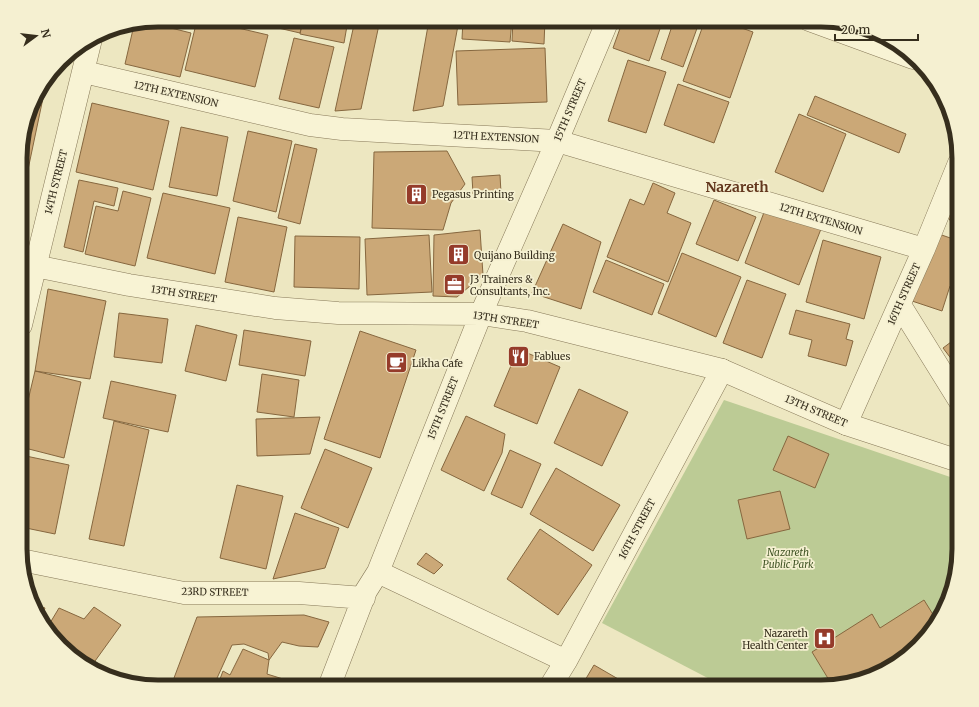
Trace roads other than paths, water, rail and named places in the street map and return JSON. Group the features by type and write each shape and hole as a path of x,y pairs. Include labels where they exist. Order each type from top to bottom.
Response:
{"street":[{"name":"15TH STREET","path":"333,680 364,598 378,572 481,314 605,27"},
{"path":"828,27 900,53"},
{"name":"14TH STREET","path":"27,300 89,46"},
{"name":"12TH EXTENSION","path":"84,72 310,125 342,129 557,141 924,249"},
{"name":"16TH STREET","path":"846,424 900,305 952,180"},
{"name":"13TH STREET","path":"35,266 129,285 276,308 338,313 481,314 528,321 722,370 846,424 952,460"},
{"path":"900,305 952,389"},
{"name":"16TH STREET","path":"554,680 566,661 722,370"},
{"name":"23RD STREET","path":"28,561 184,593 299,593 364,598"},
{"path":"378,572 566,661"}],"place":[{"name":"Pegasus Printing","path":"416,194"},
{"name":"Quijano Building","path":"458,255"},
{"name":"J3 Trainers & Consultants, Inc.","path":"454,285"},
{"name":"Fablues","path":"518,356"},
{"name":"Likha Cafe","path":"397,363"},
{"name":"Nazareth Health Center","path":"824,639"}],"district":[{"name":"Nazareth","path":"737,187"}],"park label":[{"name":"Nazareth Public Park","path":"788,558"}]}
